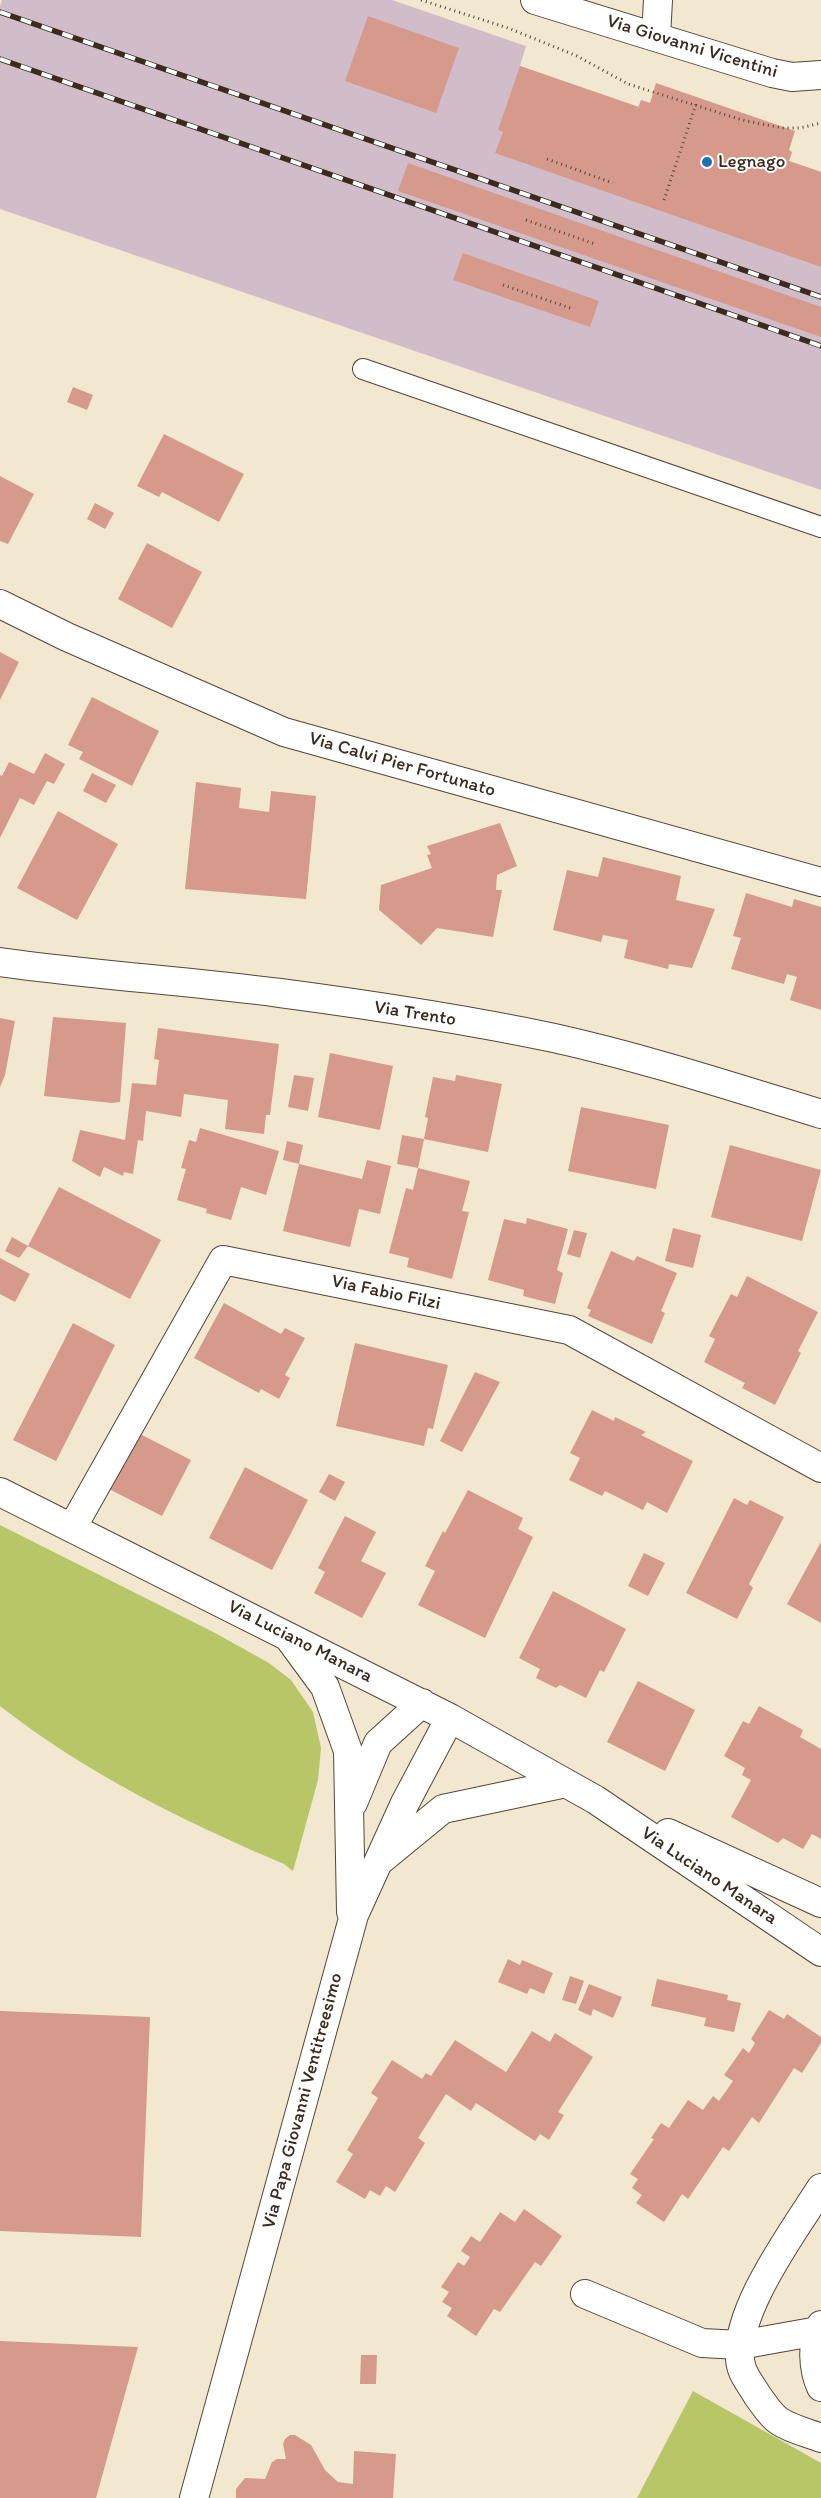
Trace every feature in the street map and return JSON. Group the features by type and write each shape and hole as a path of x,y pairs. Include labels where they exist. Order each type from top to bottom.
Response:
{"street":[{"name":"Via Giovanni Vicentini","path":"535,0 772,73 792,77 821,75"},
{"path":"656,37 658,0"},
{"name":"Via Calvi Pier Fortunato","path":"0,604 67,637 284,732 821,882"},
{"name":"Via Trento","path":"0,962 90,974 280,993 431,1016 554,1038 692,1074 821,1114"},
{"name":"Via Fabio Filzi","path":"72,1528 223,1260 569,1330 821,1468"},
{"name":"Via Luciano Manara","path":"0,1492 450,1718 596,1800 821,1952"},
{"path":"285,1634 326,1687 348,1751 351,1923"},
{"path":"349,1813 378,1743 422,1703"},
{"name":"Via Papa Giovanni Ventitreesimo","path":"194,2498 351,1923 405,1803 450,1718"},
{"path":"377,1863 443,1809 566,1783"},
{"name":"Via Luciano Manara","path":"596,1800 821,1903"},
{"path":"821,2188 764,2277 746,2322 740,2345 741,2368 764,2406 778,2421 821,2438"},
{"path":"585,2294 702,2343 740,2345 819,2328 815,2353 816,2376 821,2387"}],"lane":[{"path":"363,369 821,527"}],"path":[{"path":"421,0 508,28 577,56 628,84 742,120 782,128 800,128 821,123"},
{"path":"436,4 438,0"},
{"path":"664,200 696,104"},
{"path":"547,159 613,183"},
{"path":"526,220 596,244"},
{"path":"503,285 574,309"}],"shaded area":[{"path":"2,0 392,0 526,46 520,66 638,107 641,100 792,152 789,161 821,172 821,490 0,209 0,6"}],"green space":[{"path":"0,1525 217,1634 269,1663 291,1680 313,1712 321,1748 318,1780 293,1871 284,1864 173,1813 101,1774 66,1753 0,1706"},
{"path":"693,2391 821,2463 821,2498 637,2498"}],"building":[{"path":"368,16 459,48 436,113 345,81"},
{"path":"520,66 639,107 641,100 650,103 656,83 795,131 789,150 792,152 789,161 821,172 821,267 495,153 503,132 498,130"},
{"path":"408,163 821,307 821,337 398,191"},
{"path":"463,253 599,301 590,327 453,280"},
{"path":"73,387 93,395 87,410 67,402"},
{"path":"164,434 244,474 219,522 162,492 159,497 137,486"},
{"path":"0,476 34,494 8,544 0,541"},
{"path":"95,503 114,513 105,529 87,519"},
{"path":"147,543 202,572 172,628 118,599"},
{"path":"0,652 19,662 0,700"},
{"path":"92,697 159,731 132,786 79,759 83,752 68,745"},
{"path":"45,753 65,764 54,784 47,781 34,805 20,798 0,838 0,775 2,776 9,762 34,774"},
{"path":"92,773 116,785 106,803 83,791"},
{"path":"196,782 241,788 239,808 269,812 271,791 316,796 306,899 185,889"},
{"path":"58,811 118,844 77,920 17,888"},
{"path":"500,823 517,866 497,875 496,890 502,890 493,937 437,928 421,945 379,910 381,885 432,868 427,855 431,854 427,846"},
{"path":"603,857 681,876 676,900 715,909 692,968 669,964 668,969 624,958 628,940 603,935 601,942 553,930 567,870 598,877"},
{"path":"746,893 792,907 794,899 821,907 821,1010 790,1000 797,977 787,974 784,984 731,969 741,938 733,936"},
{"path":"53,1017 126,1023 120,1102 112,1103 44,1096"},
{"path":"0,1018 15,1021 5,1075 0,1087"},
{"path":"158,1028 279,1044 270,1115 266,1115 264,1134 225,1129 228,1100 184,1094 181,1117 146,1111 143,1141 138,1140 133,1174 124,1172 123,1176 104,1167 100,1177 72,1161 80,1130 125,1140 132,1083 156,1085 159,1060 154,1059"},
{"path":"330,1053 393,1066 380,1130 318,1117"},
{"path":"294,1075 314,1078 308,1111 288,1107"},
{"path":"456,1075 502,1084 488,1152 424,1139 428,1118 425,1117 433,1077 455,1081"},
{"path":"581,1107 669,1125 656,1189 568,1171"},
{"path":"200,1128 279,1151 266,1195 241,1187 231,1220 206,1213 207,1209 177,1200 186,1169 181,1168 189,1140 196,1142"},
{"path":"402,1135 424,1139 418,1168 397,1164"},
{"path":"287,1141 303,1145 299,1164 283,1160"},
{"path":"730,1145 821,1170 802,1241 711,1217"},
{"path":"367,1160 391,1166 380,1214 359,1209 350,1247 283,1231 299,1164 362,1179"},
{"path":"418,1168 470,1181 462,1211 469,1212 452,1279 407,1267 409,1258 389,1253 406,1188 413,1190"},
{"path":"59,1187 161,1240 130,1299 28,1246"},
{"path":"527,1218 568,1229 557,1270 563,1273 555,1304 523,1296 524,1290 488,1280 504,1219 526,1224"},
{"path":"673,1228 701,1235 693,1268 665,1261"},
{"path":"574,1230 587,1233 580,1258 567,1254"},
{"path":"12,1237 28,1246 19,1258 5,1251"},
{"path":"611,1251 634,1261 637,1256 677,1273 661,1311 665,1313 652,1344 588,1316 591,1310 587,1308"},
{"path":"0,1258 30,1274 15,1302 0,1294"},
{"path":"747,1276 818,1312 798,1351 801,1353 775,1405 742,1388 745,1383 704,1362 715,1339 709,1336 731,1294 737,1297"},
{"path":"224,1303 281,1334 285,1328 305,1338 285,1375 290,1378 279,1399 261,1389 259,1393 194,1358"},
{"path":"73,1323 115,1345 56,1461 13,1440"},
{"path":"355,1343 448,1365 433,1429 428,1428 424,1446 336,1426"},
{"path":"475,1372 500,1382 462,1452 440,1441"},
{"path":"592,1410 614,1421 615,1417 646,1432 641,1435 693,1461 667,1513 647,1502 643,1510 605,1491 602,1496 569,1480 580,1458 570,1453"},
{"path":"138,1433 191,1460 162,1516 109,1489"},
{"path":"245,1467 308,1500 272,1570 209,1538"},
{"path":"329,1474 345,1482 335,1501 319,1492"},
{"path":"468,1490 523,1518 518,1529 533,1537 485,1638 418,1605 435,1571 425,1566 443,1531 445,1533"},
{"path":"734,1498 747,1505 750,1500 784,1517 749,1584 753,1588 737,1619 686,1593"},
{"path":"345,1516 376,1532 361,1561 386,1573 362,1618 314,1593 325,1572 318,1568"},
{"path":"821,1542 821,1623 787,1604"},
{"path":"644,1553 665,1563 648,1596 628,1586"},
{"path":"553,1591 626,1629 604,1672 600,1670 586,1698 560,1685 556,1688 536,1678 540,1669 519,1658"},
{"path":"638,1681 695,1710 665,1771 607,1742"},
{"path":"759,1706 803,1730 800,1737 821,1749 821,1839 812,1834 803,1849 783,1838 778,1843 731,1817 751,1780 742,1775 745,1768 724,1756 743,1721 749,1724"},
{"path":"508,1959 520,1965 522,1960 553,1973 544,1994 530,1988 527,1994 498,1982"},
{"path":"570,1976 584,1981 576,2004 562,2000"},
{"path":"657,1979 728,1995 727,2000 741,2003 734,2032 704,2026 706,2018 651,2006"},
{"path":"589,1984 622,1997 613,2018 593,2009 591,2016 578,2010"},
{"path":"769,2010 784,2019 787,2014 821,2037 821,2043 802,2073 794,2068 759,2123 752,2117 729,2151 723,2147 688,2199 682,2194 664,2222 636,2203 642,2195 632,2188 638,2179 630,2174 654,2139 651,2138 661,2123 669,2128 688,2100 703,2110 713,2096 719,2101 733,2081 724,2075 743,2048 749,2053 755,2043 751,2039"},
{"path":"0,2011 150,2017 141,2237 0,2231"},
{"path":"532,2031 550,2042 555,2033 593,2057 558,2112 564,2115 549,2140 540,2134 535,2141 476,2103 471,2111 446,2094 418,2138 425,2143 395,2192 386,2186 380,2196 370,2190 365,2199 336,2182 353,2154 347,2150 378,2098 371,2093 392,2060 422,2079 426,2073 431,2076 455,2040 506,2072"},
{"path":"524,2209 562,2236 541,2266 535,2262 500,2312 494,2309 476,2336 447,2316 452,2308 442,2302 449,2292 441,2287 458,2262 464,2266 470,2257 461,2251 471,2236 480,2242 500,2212 515,2222"},
{"path":"0,2341 138,2347 96,2498 0,2498"},
{"path":"361,2355 377,2355 376,2384 360,2384"},
{"path":"290,2435 295,2435 311,2445 325,2470 338,2482 353,2484 354,2451 396,2454 393,2498 236,2498 236,2489 245,2478 265,2479 272,2462 277,2459 286,2459 283,2444"}],"railway":[{"path":"0,12 821,297"},
{"path":"0,59 821,346"}],"place":[{"name":"Legnago","path":"707,162"}]}
